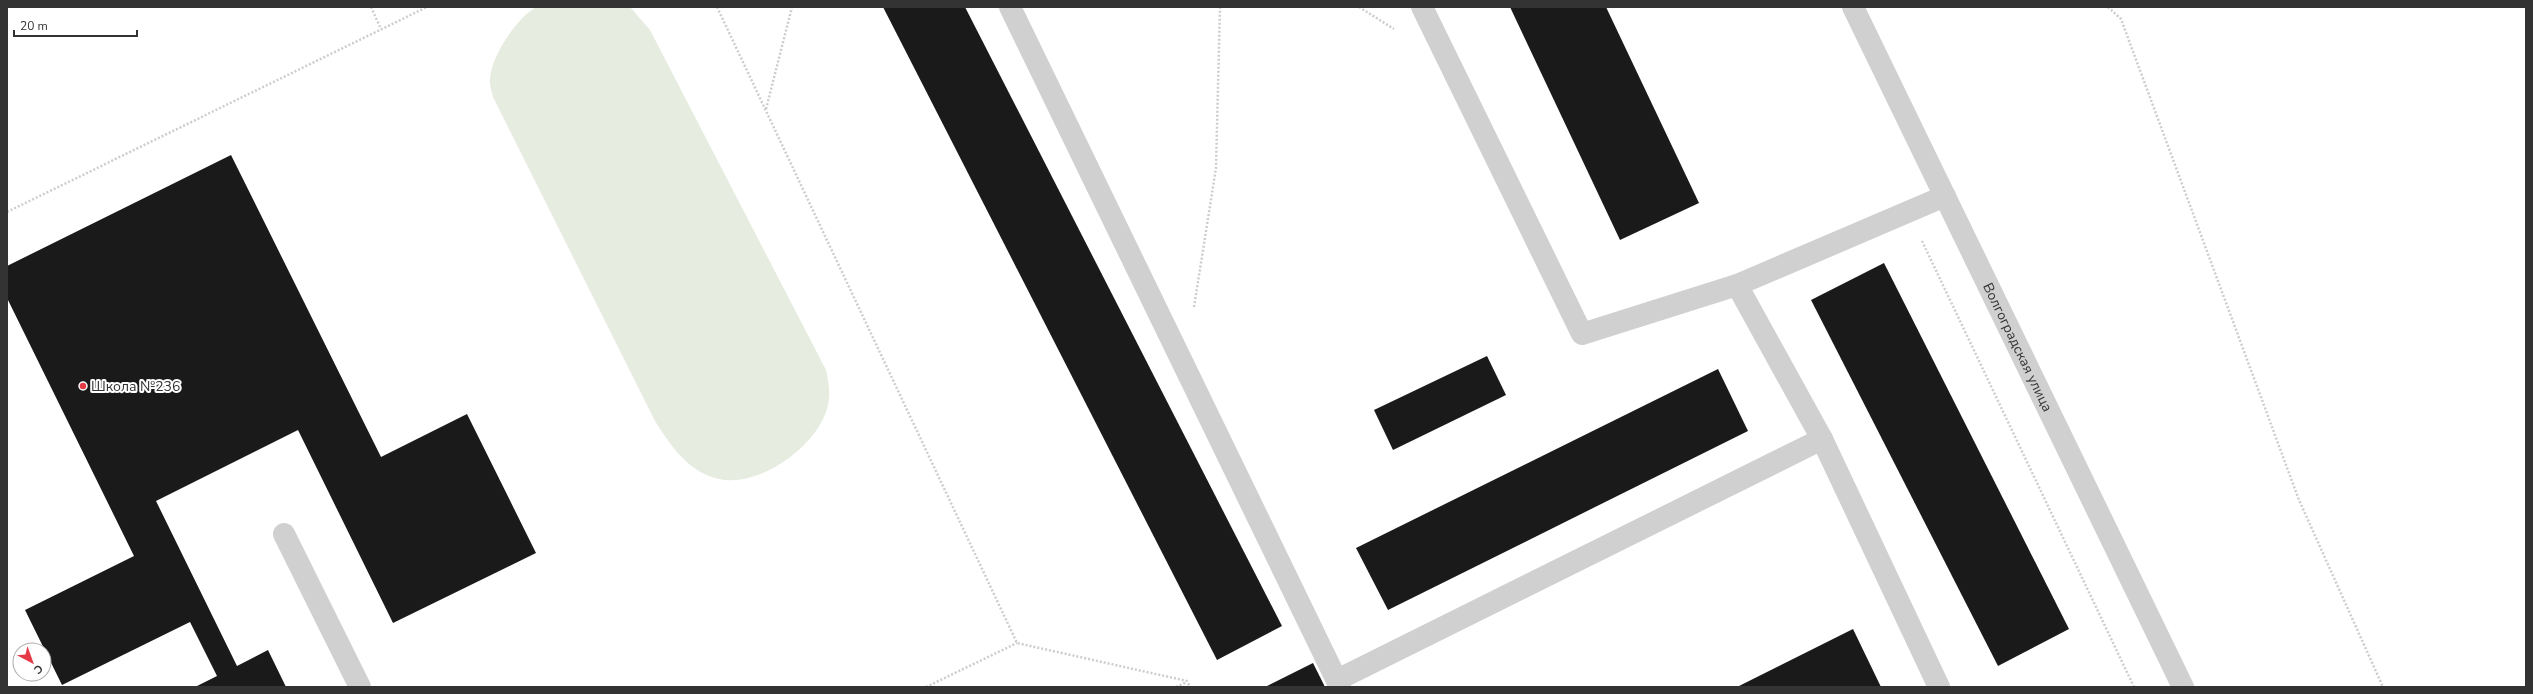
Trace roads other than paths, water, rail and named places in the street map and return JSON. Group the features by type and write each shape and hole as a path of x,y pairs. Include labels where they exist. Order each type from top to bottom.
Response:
{"street":[{"path":"1010,7 1338,683 1822,440"},
{"path":"1422,7 1582,334 1737,285 1945,196"},
{"name":"Волгоградская улица","path":"1853,7 2183,687"},
{"path":"1737,285 1822,440 1939,687"},
{"path":"284,534 360,687"}],"place":[{"name":"Школа №236","path":"83,386"}]}
